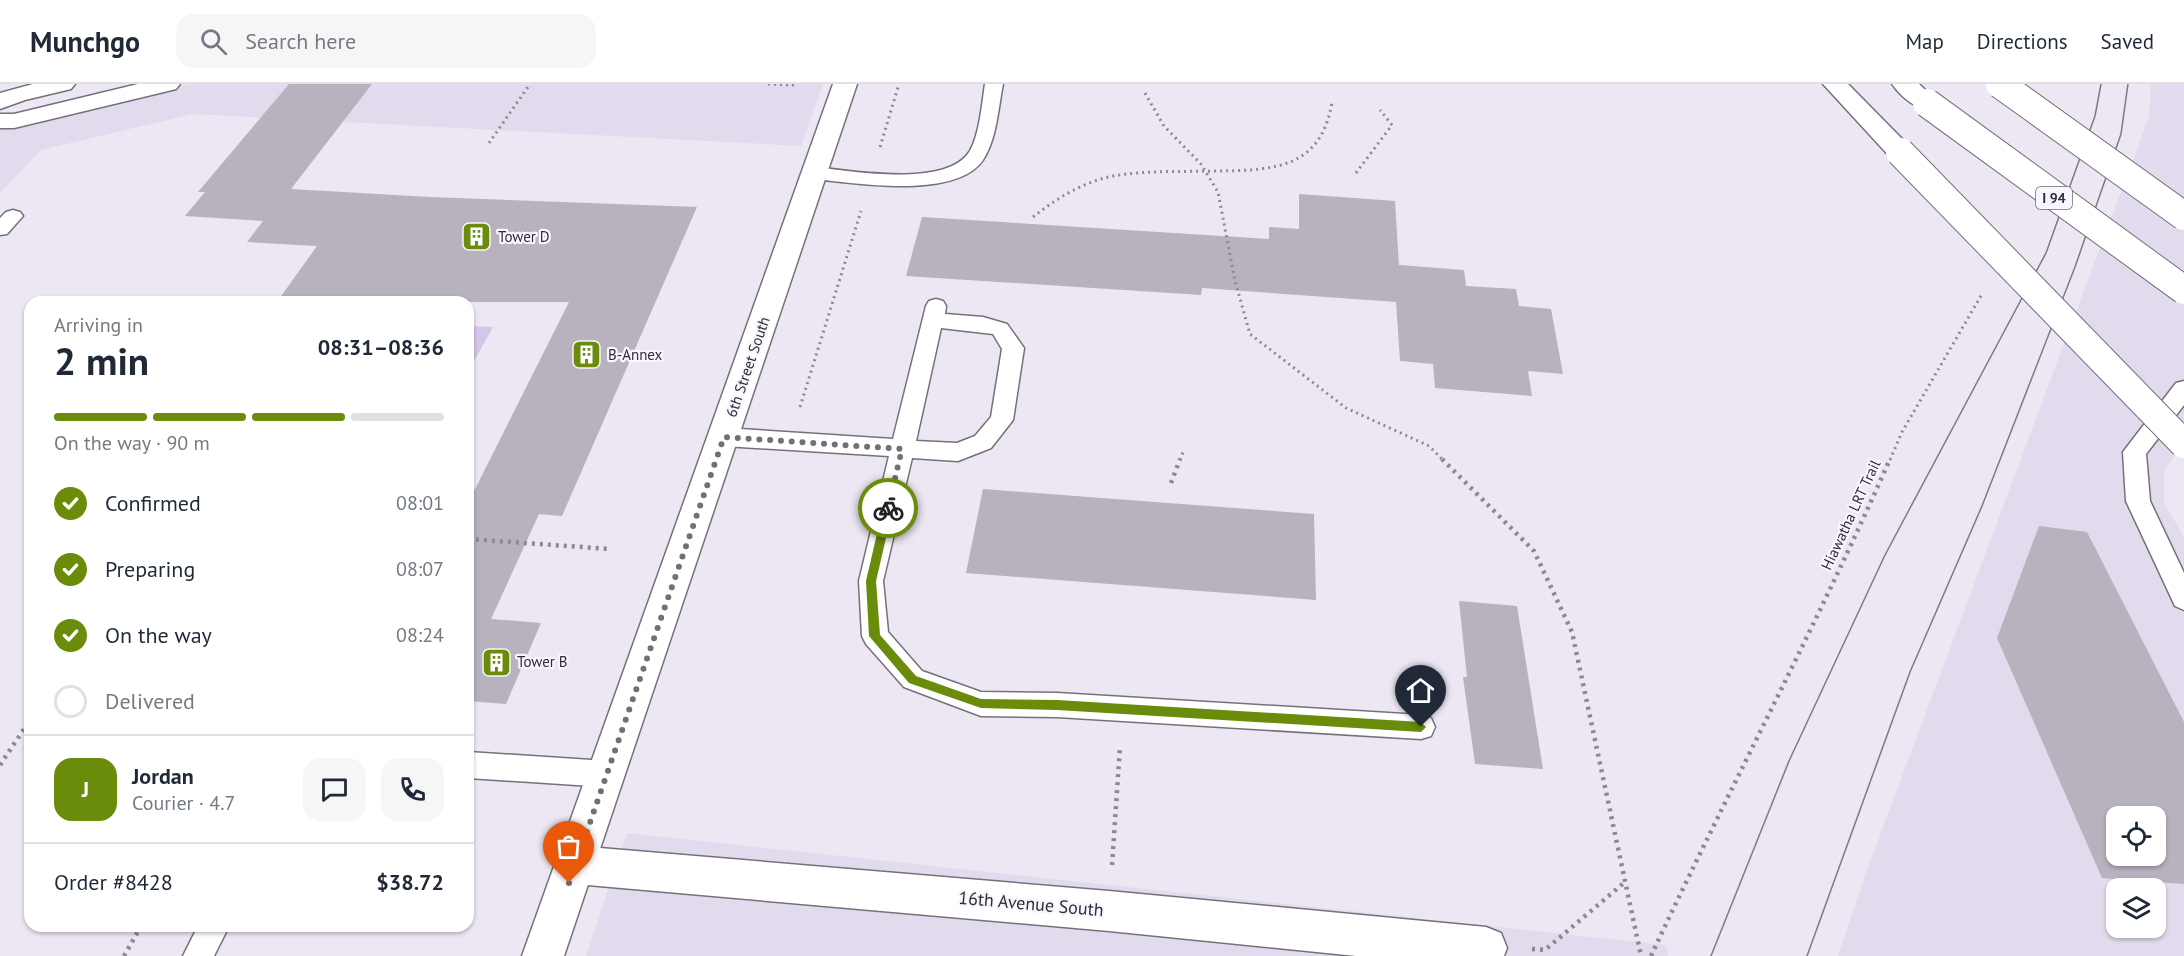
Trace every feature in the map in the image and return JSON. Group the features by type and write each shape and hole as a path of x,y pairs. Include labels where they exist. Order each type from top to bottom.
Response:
{"main road":[{"path":"0,102 17,95 63,84"},
{"path":"0,121 14,121 168,84"},
{"name":"6th Street South","path":"543,956 845,84"},
{"path":"1835,84 2184,444"},
{"name":"I 94","path":"1904,84 2016,171 2184,290"},
{"path":"2000,84 2184,216"},
{"name":"16th Avenue South","path":"576,865 1109,911 1486,948"}],"lane":[{"path":"814,173 928,180 954,174 974,160 981,144 994,84"},
{"path":"724,437 902,449 957,452 983,442 1002,420 1013,348 1000,329 934,313 902,449 871,581 875,636 913,679 981,704 1057,705 1421,727"},
{"path":"2184,389 2134,452 2138,501 2184,599"},
{"path":"474,765 607,774"},
{"path":"198,956 211,932"}],"path":[{"path":"489,143 530,84"},
{"path":"768,84 794,85"},
{"path":"789,441 899,84"},
{"path":"1145,93 1164,126 1205,172 1218,192 1235,281 1250,334 1346,408 1429,446 1534,551 1572,632 1641,956"},
{"path":"1033,217 1059,197 1093,181 1114,176 1258,171 1275,168 1307,153 1318,143 1327,128 1332,102"},
{"path":"1356,173 1392,125 1380,110"},
{"name":"Hiawatha LRT Trail","path":"1652,956 1707,836 1851,548 1902,432 1983,292"},
{"path":"1171,483 1183,452"},
{"path":"474,539 610,549"},
{"path":"1109,911 1122,710"},
{"path":"0,765 24,729"},
{"path":"1486,948 1545,950 1625,882"},
{"path":"124,956 138,932"}],"shaded area":[{"path":"188,84 823,84 801,146 193,114 41,150 0,193 0,128"},
{"path":"2151,84 2184,84 2184,443 2164,470 2164,503 2184,537 2184,956 1838,956 1868,867 2149,117"},
{"path":"474,326 493,327 474,361"},
{"path":"627,833 1666,945 1668,956 586,956"}],"building":[{"path":"289,84 372,84 291,189 430,197 697,207 562,516 539,514 491,619 541,623 506,704 474,701 474,491 569,302 474,302 474,296 281,296 317,246 247,242 263,221 185,216 205,192 198,192"},
{"path":"1299,194 1395,201 1399,265 1464,270 1466,286 1516,289 1519,306 1551,309 1563,374 1528,371 1532,396 1435,388 1433,364 1400,361 1396,302 1202,288 1201,295 906,276 922,217 1269,239 1269,227 1299,229"},
{"path":"983,489 1314,514 1316,600 966,573"},
{"path":"2039,526 2087,532 2184,722 2184,884 2166,883 2166,878 2102,878 1997,638"},
{"path":"1459,601 1517,606 1543,769 1475,764 1463,677 1467,677"}],"tram line":[{"path":"1711,956 1789,761 1885,555 2046,253 2095,116 2101,84"},
{"path":"1807,956 1910,672 1982,506 2075,267 2121,134 2128,84"}],"way so far":[{"path":"569,883 724,437 902,449 888,508"}],"place":[{"name":"Tower D","path":"477,237"},
{"name":"B-Annex","path":"587,355"},
{"name":"Tower B","path":"496,662"}],"route":[{"path":"888,508 871,581 875,636 913,679 981,704 1057,705 1421,727"}]}
